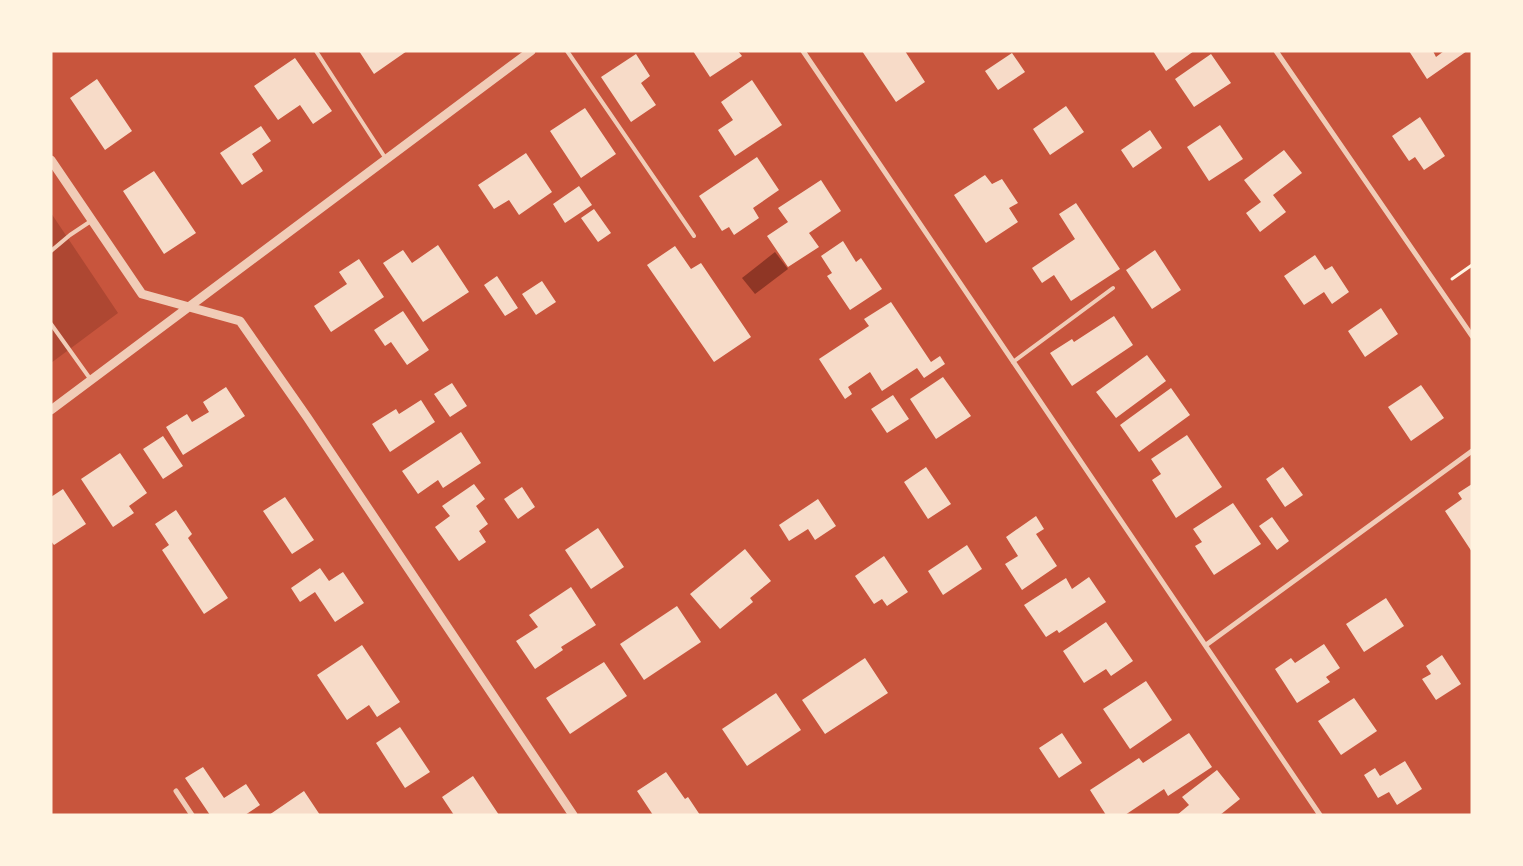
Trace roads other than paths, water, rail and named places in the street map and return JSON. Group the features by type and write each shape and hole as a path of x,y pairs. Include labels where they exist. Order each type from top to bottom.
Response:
{"street":[{"path":"51,410 530,51"},
{"path":"803,51 1320,815"},
{"path":"1276,51 1472,336"},
{"path":"51,160 142,294 240,321 307,417 573,815"},
{"path":"1206,645 1472,452"},
{"path":"176,791 192,815"}],"lane":[{"path":"316,51 386,159"},
{"path":"567,51 694,236"},
{"path":"51,251 92,220"},
{"path":"1013,362 1113,288"},
{"path":"51,324 91,380"}]}
